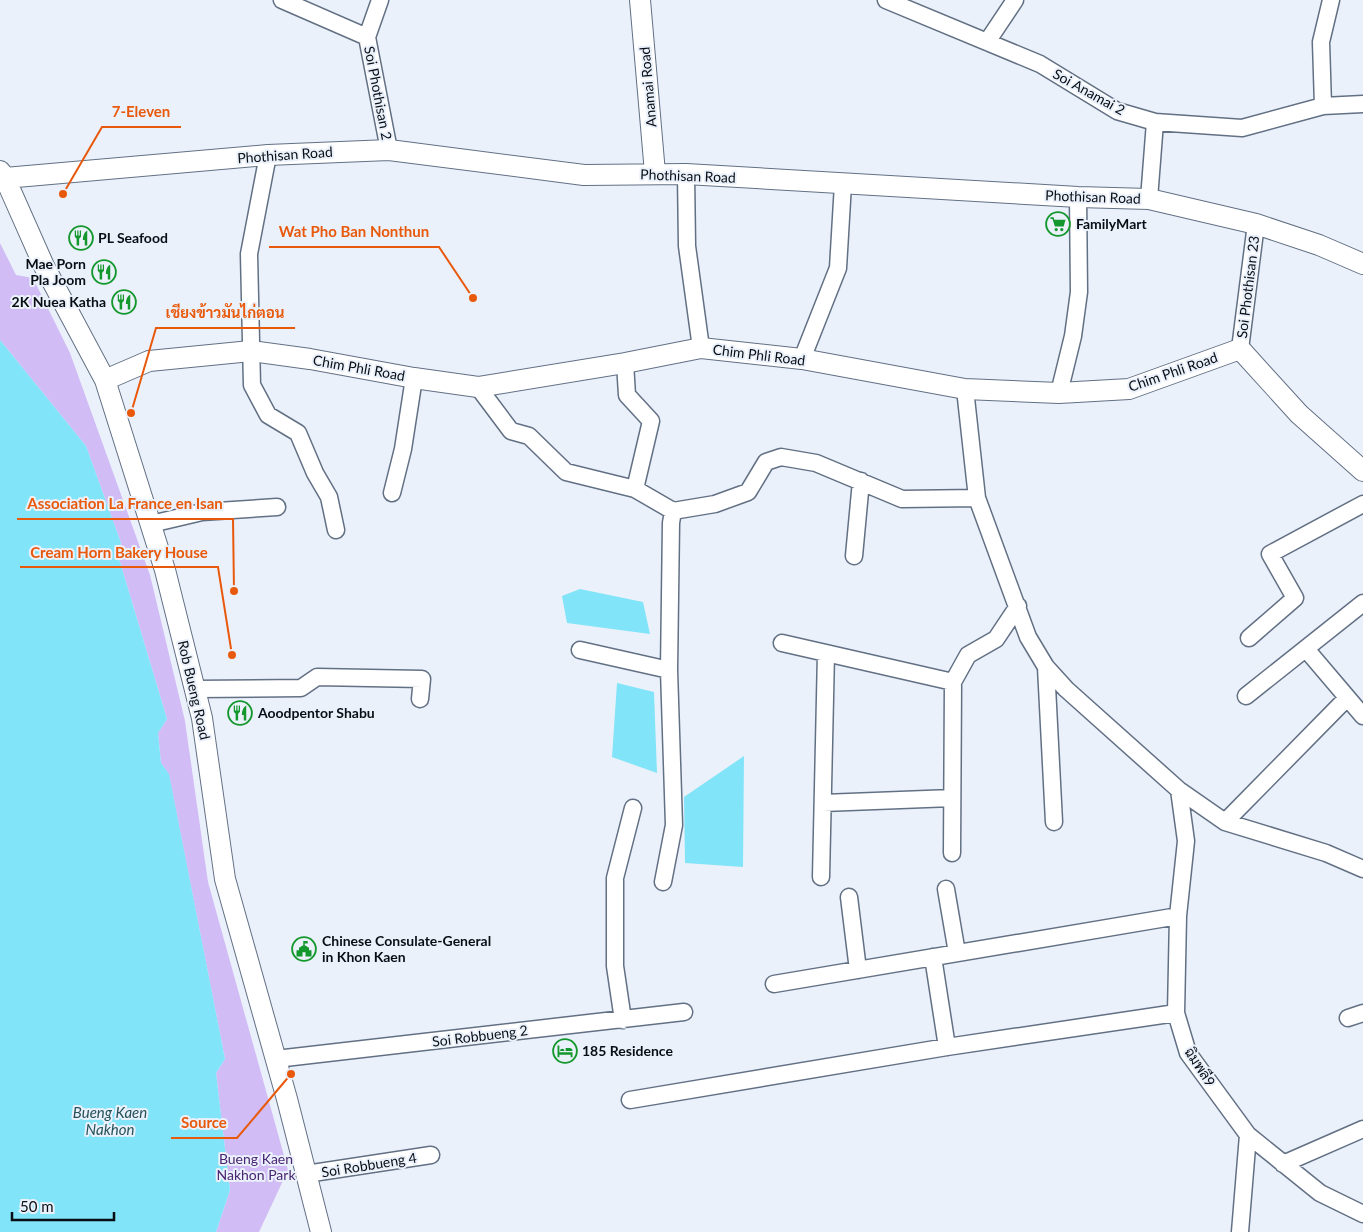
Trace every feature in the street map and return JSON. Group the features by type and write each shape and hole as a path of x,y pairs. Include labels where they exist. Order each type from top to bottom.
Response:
{"street":[{"path":"282,0 367,36 380,0"},
{"name":"Anamai Road","path":"640,0 655,174"},
{"name":"Soi Anamai 2","path":"886,0 1040,64 1117,111 1155,122 1242,128 1323,106 1363,104"},
{"path":"987,42 1015,0"},
{"path":"1323,106 1321,42 1330,0"},
{"name":"Soi Phothisan 2","path":"367,36 389,150"},
{"path":"1149,199 1155,122"},
{"name":"Phothisan Road","path":"3,175 268,156 389,150 584,175 686,174 1078,197 1149,199 1256,224 1319,245 1363,264"},
{"path":"268,156 249,254 252,385 268,415 298,433 315,473 329,497 336,530"},
{"path":"686,174 687,246 701,348"},
{"name":"Rob Bueng Road","path":"3,175 44,266 105,380 165,570 202,718 225,879 276,1059 321,1232"},
{"path":"802,359 838,268 843,184"},
{"path":"1059,393 1072,336 1079,292 1078,197"},
{"name":"Soi Phothisan 23","path":"1240,349 1256,224"},
{"name":"Chim Phli Road","path":"105,380 149,361 251,351 478,387 625,363 701,348 802,359 965,389 1059,393 1129,389 1240,349"},
{"path":"1240,349 1299,414 1363,471"},
{"path":"625,363 627,395 651,421 635,488"},
{"path":"392,493 403,449 414,378"},
{"path":"478,387 511,431 529,436 566,472 635,488 673,511 715,504 748,492 766,462 781,457 816,463 902,499 977,498"},
{"path":"965,389 977,498 1028,637 1046,667 1066,689 1179,790 1225,822 1326,853 1363,869"},
{"path":"854,556 861,481"},
{"path":"1249,638 1295,598 1270,554 1363,504"},
{"path":"151,524 202,512 277,507"},
{"path":"663,882 674,825 670,670 671,523 673,511"},
{"path":"1246,696 1363,603"},
{"path":"952,853 953,682 968,655 996,639 1018,606"},
{"path":"782,643 953,682"},
{"path":"1306,649 1363,716"},
{"path":"580,650 670,670"},
{"path":"821,877 826,653"},
{"path":"1046,667 1054,822"},
{"path":"195,689 301,688 317,677 422,679 420,699"},
{"path":"1225,822 1347,698"},
{"name":"ฉิมพลี9","path":"1179,790 1186,841 1178,916 1176,1013 1188,1053 1248,1135 1320,1193 1363,1214"},
{"path":"823,802 952,798"},
{"path":"623,1020 615,966 615,878 634,808"},
{"path":"946,889 956,953"},
{"path":"849,897 858,970"},
{"path":"774,984 1178,916"},
{"path":"933,957 947,1048"},
{"name":"Soi Robbueng 2","path":"276,1059 684,1012"},
{"path":"630,1100 1176,1013"},
{"path":"1283,1164 1363,1129"},
{"path":"1240,1232 1248,1135"},
{"name":"Soi Robbueng 4","path":"306,1174 431,1155"}],"green space":[{"name":"Bueng Kaen Nakhon Park","path":"0,243 16,275 33,278 70,353 150,575 185,721 208,882 288,1170 259,1232 216,1232 230,1190 216,1073 225,1059 169,775 161,763 158,733 167,719 117,552 121,543 86,446 0,340"}],"water":[{"name":"Bueng Kaen Nakhon","path":"0,340 86,446 121,543 117,552 167,719 158,733 161,763 169,774 225,1059 216,1073 230,1190 216,1232 0,1232"},
{"path":"580,589 643,602 650,634 567,623 562,596"},
{"path":"617,683 654,692 657,773 612,757"},
{"path":"744,756 743,867 685,863 684,797"}],"place":[{"name":"7-Eleven","path":"63,194"},
{"name":"FamilyMart","path":"1058,224"},
{"name":"PL Seafood","path":"81,238"},
{"name":"Mae Porn Pla Joom","path":"104,272"},
{"name":"Wat Pho Ban Nonthun","path":"473,298"},
{"name":"2K Nuea Katha","path":"124,302"},
{"name":"เชียงข้าวมันไก่ตอน","path":"131,413"},
{"name":"Association La France en Isan","path":"234,591"},
{"name":"Cream Horn Bakery House","path":"232,655"},
{"name":"Aoodpentor Shabu","path":"240,713"},
{"name":"Chinese Consulate-General in Khon Kaen","path":"304,949"},
{"name":"185 Residence","path":"565,1051"},
{"name":"Source","path":"291,1074"}]}
